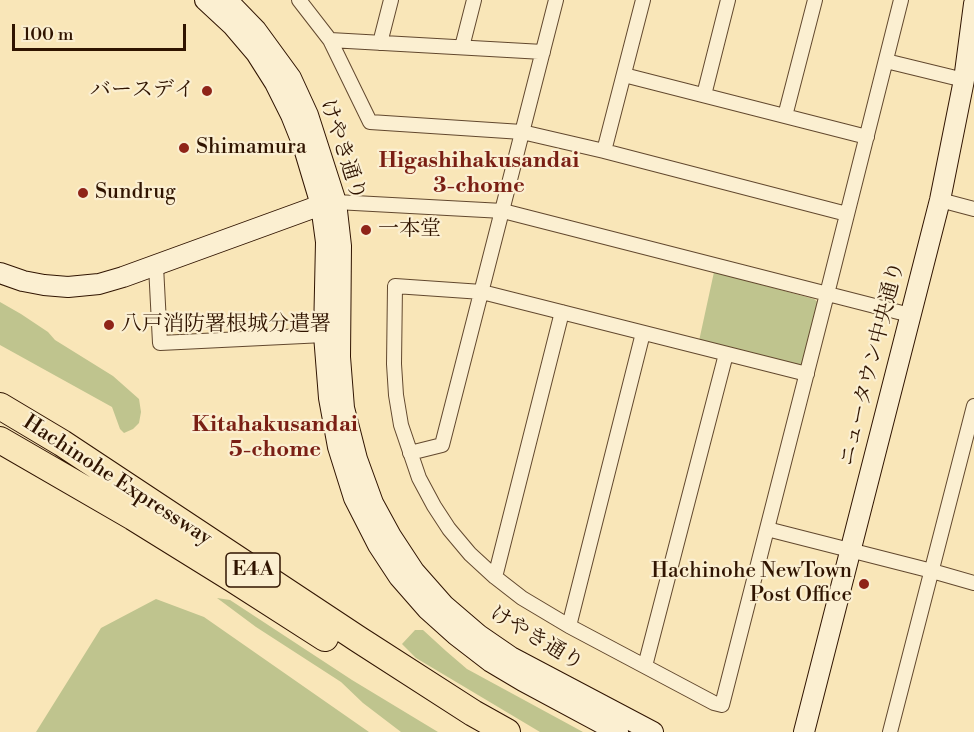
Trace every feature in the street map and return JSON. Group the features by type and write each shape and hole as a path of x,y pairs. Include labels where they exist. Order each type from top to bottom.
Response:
{"highway":[{"name":"Hachinohe Expressway","path":"0,406 62,443 358,639 473,713 507,732"},
{"name":"Hachinohe Expressway","path":"0,440 153,529 472,732"}],"street":[{"name":"けやき通り","path":"205,0 233,26 256,53 275,83 329,203 324,335 329,398 338,447 354,498 378,546 399,577 427,609 456,635 491,662 618,732"},
{"name":"けやき通り","path":"227,0 256,30 291,78 308,115 341,246 340,357 344,408 357,459 373,503 391,536 414,571 436,597 479,635 511,657 653,732"},
{"path":"298,0 330,40 370,122 522,132 847,214"},
{"path":"380,43 391,0"},
{"path":"462,47 474,0"},
{"path":"410,453 442,445 556,0"},
{"path":"604,151 643,0"},
{"path":"704,95 728,0"},
{"path":"785,116 815,0"},
{"path":"807,374 482,292 395,286 396,395 401,425 419,478 449,529 470,554 522,598 569,626 714,703 722,705 807,374 901,0"},
{"name":"ニュータウン中央通り","path":"804,732 940,200 963,80 974,4"},
{"path":"330,40 543,52"},
{"path":"886,61 963,80"},
{"path":"624,75 867,137"},
{"path":"940,200 974,208"},
{"path":"0,273 44,285 69,287 99,284 156,266 329,203 503,211 910,315"},
{"path":"156,266 160,343 324,335"},
{"path":"495,577 562,312"},
{"path":"569,626 643,333"},
{"path":"645,666 726,354"},
{"path":"890,732 974,406"},
{"path":"767,530 974,583"}],"green space":[{"path":"714,272 814,299 819,303 802,365 798,366 699,341"},
{"path":"0,302 113,376 139,399 141,412 139,423 124,433 120,429 112,407 0,345"},
{"path":"217,598 230,600 352,680 438,732 401,732 363,703 341,682 256,627"},
{"path":"156,599 204,617 369,732 36,732 101,628"},
{"path":"415,630 423,630 467,669 583,732 540,732 416,658 402,644"}],"place":[{"name":"バースデイ","path":"207,91"},
{"name":"Shimamura","path":"184,148"},
{"name":"Sundrug","path":"83,193"},
{"name":"一本堂","path":"366,230"},
{"name":"八戸消防署根城分遣署","path":"109,325"},
{"name":"Hachinohe NewTown Post Office","path":"864,584"}],"district":[{"name":"Higashihakusandai 3-chome","path":"479,174"},
{"name":"Kitahakusandai 5-chome","path":"275,438"}]}
